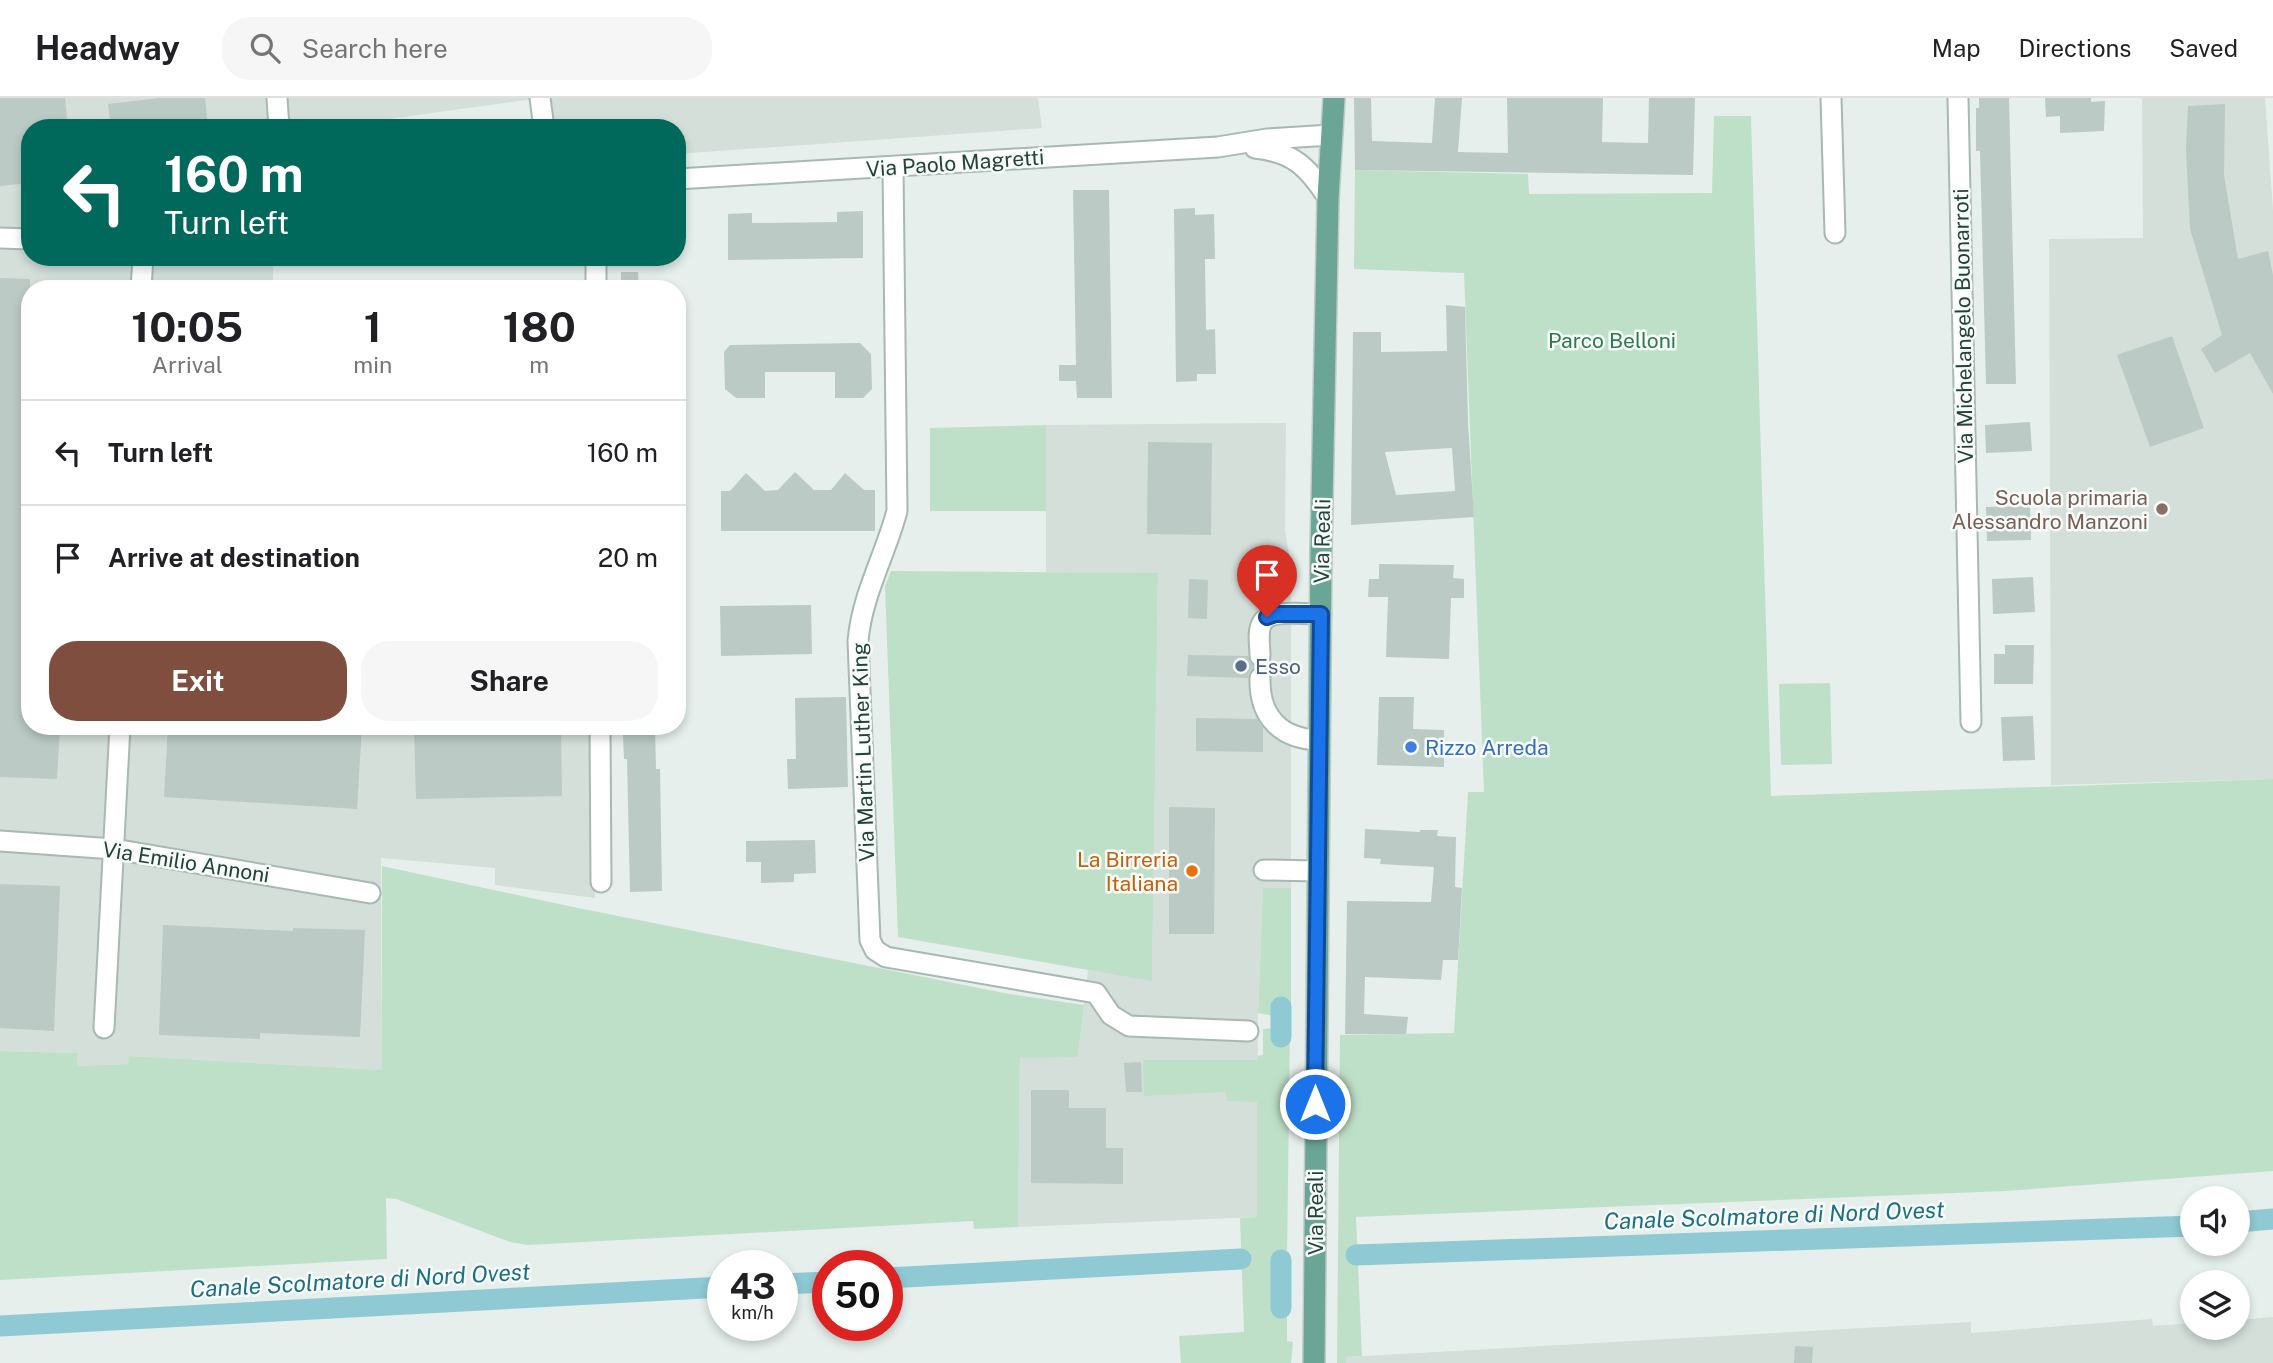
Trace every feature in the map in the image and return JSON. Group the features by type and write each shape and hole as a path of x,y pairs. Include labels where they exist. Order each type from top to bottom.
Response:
{"main road":[{"name":"Via Reali","path":"1314,1363 1319,740 1328,198 1334,98"}],"street":[{"path":"277,98 278,119"},
{"path":"540,98 543,119"},
{"path":"1831,98 1836,233"},
{"name":"Via Michelangelo Buonarroti","path":"1958,98 1971,722"},
{"name":"Via Paolo Magretti","path":"686,178 1233,146 1267,139 1332,135"},
{"name":"Via Paolo Magretti","path":"1233,146 1287,154 1315,178 1328,198"},
{"name":"Via Martin Luther King","path":"893,167 897,511 864,605 858,641 870,940 875,950 886,957 1096,993 1111,1015 1129,1026 1248,1031"},
{"path":"0,238 21,239"},
{"path":"1260,656 1261,624 1267,617 1275,614 1321,614"},
{"path":"1259,678 1262,700 1274,723 1287,735 1300,740 1319,740"},
{"path":"104,1028 120,735"},
{"path":"600,735 601,882"},
{"name":"Via Emilio Annoni","path":"0,841 114,849 370,893"},
{"path":"1264,870 1317,871"}],"shaded area":[{"path":"0,98 541,98 388,119 21,119 21,266 273,266 273,280 21,280 21,735 592,735 595,898 495,885 495,868 381,858 382,1070 129,1056 129,1064 78,1066 77,1053 0,1051"},
{"path":"549,98 1038,98 1042,128 686,153 686,119 552,119"},
{"name":"Scuola primaria Alessandro Manzoni","path":"2142,98 2265,98 2273,210 2273,779 2051,785 2049,239 2143,238"},
{"path":"1286,423 1285,530 1291,566 1291,888 1263,888 1258,1013 1257,1217 1018,1227 1020,1057 1078,1056 1088,970 1152,980 1158,574 1046,572 1046,425"},
{"path":"2273,1317 2273,1363 1346,1363 1346,1357 1971,1322 1971,1333 2152,1319 2153,1326 2180,1324 2180,1340 2250,1340 2250,1319"}],"green space":[{"name":"Parco Belloni","path":"1714,116 1751,116 1771,796 2273,779 2273,1171 2006,1191 1356,1217 1362,1356 1346,1357 1346,1363 1337,1363 1340,1035 1454,1033 1468,792 1484,792 1464,273 1354,269 1355,170 1528,174 1529,194 1712,193"},
{"path":"1046,425 1046,511 930,511 930,428"},
{"path":"891,571 1158,573 1152,981 898,937 885,586"},
{"path":"1830,683 1832,764 1781,765 1779,684"},
{"path":"382,866 1009,994 1084,1005 1078,1057 1020,1058 1018,1227 974,1229 973,1221 528,1245 510,1242 396,1199 386,1198 387,1259 0,1280 0,1051 77,1053 78,1066 128,1064 129,1056 382,1070"},
{"path":"1263,888 1291,888 1291,1019 1285,1019 1286,1012 1281,1007 1274,1016 1258,1013"},
{"path":"1275,1028 1274,1034 1281,1037 1286,1034 1286,1028 1290,1028 1287,1260 1275,1261 1275,1307 1287,1308 1287,1341 1293,1342 1291,1363 1181,1363 1179,1336 1244,1332 1240,1218 1257,1217 1257,1102 1228,1101 1225,1092 1144,1096 1143,1060 1257,1060 1258,1056 1263,1055 1263,1029"}],"building":[{"path":"0,98 65,98 67,119 21,119 21,184 0,186"},
{"path":"160,98 205,98 207,119 110,119 108,104"},
{"path":"1354,98 1371,98 1372,141 1432,143 1435,98 1462,98 1458,152 1508,153 1507,98 1603,98 1602,142 1648,143 1649,98 1695,98 1693,175 1355,170"},
{"path":"1979,98 2009,98 2016,384 1986,384 1980,151 1976,151 1976,108 1979,108"},
{"path":"2045,98 2091,98 2091,102 2105,101 2104,131 2060,133 2060,116 2046,117"},
{"path":"2225,104 2224,175 2238,259 2268,251 2273,275 2273,394 2250,353 2215,373 2201,349 2222,335 2190,229 2186,150 2188,106"},
{"path":"1073,190 1109,190 1112,398 1077,398 1076,381 1059,381 1059,365 1076,365"},
{"path":"1195,208 1195,215 1214,214 1215,259 1205,259 1206,330 1215,329 1216,374 1197,374 1197,381 1176,382 1174,209"},
{"path":"863,211 863,258 728,260 728,214 752,213 752,223 837,222 837,212"},
{"path":"621,272 638,272 638,280 621,280"},
{"path":"0,278 30,279 21,280 21,735 59,735 57,779 0,777"},
{"path":"1446,305 1465,307 1474,517 1351,525 1353,332 1381,332 1381,352 1447,351","holes":["1452,448 1455,491 1396,495 1385,452"]},
{"path":"2172,336 2204,428 2150,447 2117,355"},
{"path":"860,343 871,354 872,389 863,398 835,398 835,372 765,372 765,398 736,398 725,389 724,352 730,345"},
{"path":"2030,422 2032,451 1986,453 1985,425"},
{"path":"1148,442 1212,443 1211,535 1147,534"},
{"path":"795,472 814,490 831,490 845,473 864,490 875,490 875,531 721,531 721,491 730,491 746,473 765,491 778,490"},
{"path":"2030,506 2031,540 1987,541 1986,507"},
{"path":"1379,564 1454,565 1453,578 1464,579 1464,598 1451,598 1449,659 1386,657 1388,597 1368,597 1369,579 1379,579"},
{"path":"2033,577 2035,612 1993,614 1992,579"},
{"path":"1189,579 1208,580 1207,619 1188,618"},
{"path":"811,605 812,654 721,656 720,606"},
{"path":"2005,645 2034,645 2033,684 1994,684 1994,654 2005,654"},
{"path":"1188,655 1248,656 1255,667 1249,672 1248,678 1187,676"},
{"path":"846,697 848,787 788,789 787,759 796,759 795,698"},
{"name":"Rizzo Arreda","path":"1379,697 1414,697 1413,729 1444,730 1444,767 1377,765"},
{"path":"2033,716 2035,760 2003,761 2001,717"},
{"path":"1196,718 1257,719 1263,728 1263,752 1196,751"},
{"path":"167,735 361,735 357,809 164,797"},
{"path":"414,735 561,735 562,796 416,799"},
{"path":"623,735 655,735 656,769 660,769 662,891 630,892 627,759 624,759"},
{"name":"La Birreria Italiana","path":"1169,807 1215,808 1214,934 1169,934"},
{"path":"1365,829 1420,832 1438,830 1437,836 1456,837 1455,887 1462,888 1458,960 1443,960 1441,980 1365,977 1364,1014 1408,1017 1406,1034 1345,1034 1347,901 1431,902 1434,867 1380,864 1381,859 1364,858"},
{"path":"815,840 816,873 794,874 794,882 761,883 761,862 746,862 746,841"},
{"path":"0,884 60,886 54,1031 0,1028"},
{"path":"163,925 293,931 293,928 365,930 360,1037 260,1033 260,1039 159,1035"},
{"path":"1141,1062 1142,1092 1126,1092 1124,1063"},
{"path":"1031,1090 1069,1090 1069,1108 1106,1108 1106,1148 1123,1148 1123,1184 1031,1183"},
{"path":"1795,1346 1813,1347 1812,1363 1794,1363"}],"waterway":[{"path":"1281,1007 1281,1037"},
{"name":"Canale Scolmatore di Nord Ovest","path":"2250,1221 2273,1219"},
{"name":"Canale Scolmatore di Nord Ovest","path":"1356,1255 2180,1226"},
{"name":"Canale Scolmatore di Nord Ovest","path":"903,1277 1241,1259"},
{"path":"1281,1260 1281,1308"},
{"name":"Canale Scolmatore di Nord Ovest","path":"798,1283 812,1283"},
{"name":"Canale Scolmatore di Nord Ovest","path":"0,1326 707,1288"},
{"path":"1275,1296 1281,1296"}],"place":[{"name":"Scuola primaria Alessandro Manzoni","path":"2162,509"},
{"name":"Esso","path":"1241,666"},
{"name":"Rizzo Arreda","path":"1411,747"},
{"name":"La Birreria Italiana","path":"1192,871"}],"route":[{"path":"1267,617 1275,614 1321,614 1315,1104"}]}
